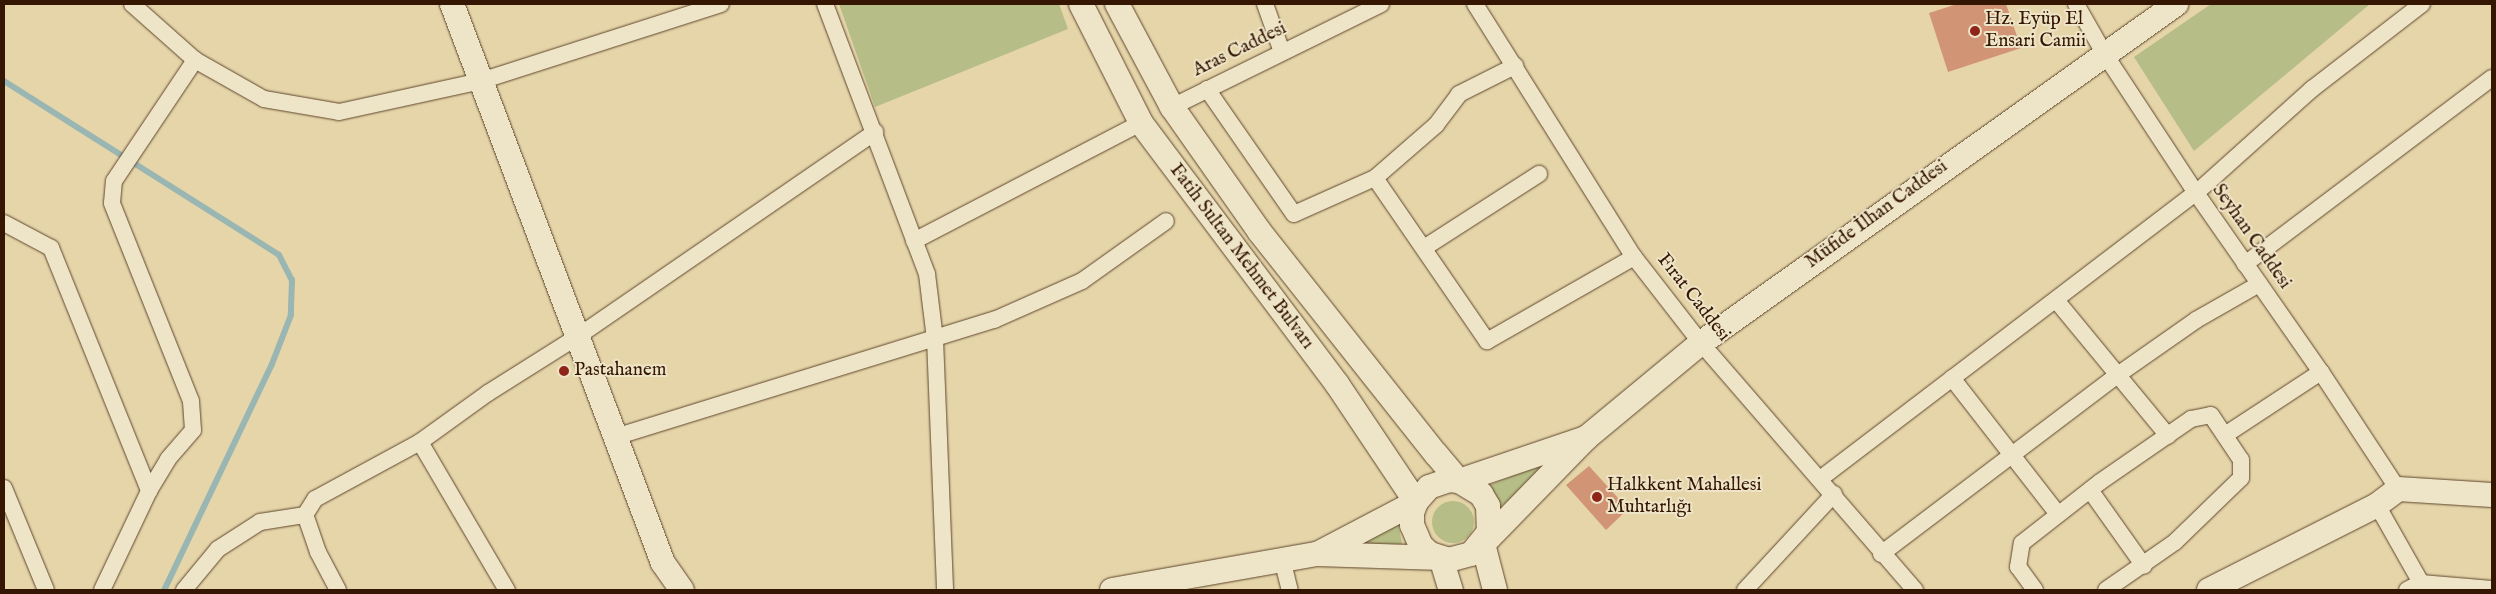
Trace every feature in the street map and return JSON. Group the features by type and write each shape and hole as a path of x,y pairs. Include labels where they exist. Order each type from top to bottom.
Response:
{"street":[{"path":"132,4 195,60 264,99 339,112 481,81 678,10 721,4"},
{"path":"452,4 663,563 682,590"},
{"path":"825,4 875,132 926,274 935,339 945,590"},
{"name":"Fatih Sultan Mehmet Bulvarı","path":"1081,4 1140,123 1337,384 1416,502"},
{"name":"Fatih Sultan Mehmet Bulvarı","path":"1118,4 1172,107 1259,231 1459,481"},
{"path":"1265,4 1282,52"},
{"name":"Aras Caddesi","path":"1172,107 1381,4"},
{"name":"Fırat Caddesi","path":"1475,4 1634,256 1701,343 1834,494 1881,554 1915,590"},
{"name":"Seyhan Caddesi","path":"2076,4 2104,53 2196,193 2321,372 2398,489"},
{"name":"Müfide İlhan Caddesi","path":"1586,438 1701,343 2104,53 2176,4"},
{"path":"1820,479 2196,193 2312,89 2422,4"},
{"path":"102,590 148,491 168,459 193,430 195,419 191,401 112,203 114,181 118,174 195,60"},
{"path":"1207,89 1294,214 1375,178 1436,125 1459,94 1515,66"},
{"path":"2245,264 2492,78"},
{"path":"914,241 1140,123"},
{"path":"305,516 315,499 420,442 488,393 577,337 875,132"},
{"path":"1424,248 1539,174"},
{"path":"1375,178 1487,342 1634,256"},
{"path":"615,437 994,320 1082,281 1166,221"},
{"path":"4,223 51,248 148,491"},
{"path":"1881,554 2012,453 2119,374 2196,320 2259,284"},
{"path":"2056,300 2119,374 2168,436"},
{"path":"2225,435 2321,372"},
{"path":"1952,378 2058,514"},
{"path":"2035,590 2018,566 2018,555 2022,543 2090,490 2168,436 2202,415 2210,415 2242,460 2241,478 2175,542 2144,566 2106,590"},
{"path":"1459,481 1586,438"},
{"path":"1112,590 1317,554 1464,558 1483,544 1586,438"},
{"path":"420,442 507,590"},
{"path":"1317,554 1416,502 1429,487 1449,480 1459,481 1482,494 1488,506 1489,532 1483,544 1495,590"},
{"path":"4,488 46,590"},
{"path":"2209,590 2377,505 2398,489 2492,495"},
{"path":"2090,490 2144,566"},
{"path":"1745,590 1834,494"},
{"path":"1416,502 1412,525 1415,536 1430,554 1441,558"},
{"path":"2377,505 2417,588 2492,589"},
{"path":"184,590 218,549 260,522 305,516"},
{"path":"305,516 318,552 338,590"},
{"path":"1441,558 1452,590"},
{"path":"1282,559 1290,590"}],"green space":[{"path":"839,4 1059,4 1068,29 875,107"},
{"path":"2211,4 2370,4 2194,151 2134,57"},
{"path":"1561,455 1499,508 1485,487"},
{"path":"1457,501 1465,504 1471,510 1474,522 1471,534 1465,540 1449,543 1441,540 1435,534 1432,518 1435,510 1441,504"},
{"path":"1397,520 1403,547 1338,550"}],"building":[{"name":"Hz. Eyüp El Ensari Camii","path":"1957,4 2006,4 2021,48 1948,72 1929,13"},
{"name":"Halkkent Mahallesi Muhtarlığı","path":"1589,466 1628,509 1606,530 1566,485"}],"waterway":[{"path":"4,81 279,255 292,280 291,315 272,364 164,590"}],"place":[{"name":"Hz. Eyüp El Ensari Camii","path":"1975,31"},
{"name":"Pastahanem","path":"564,371"},
{"name":"Halkkent Mahallesi Muhtarlığı","path":"1597,497"}]}
